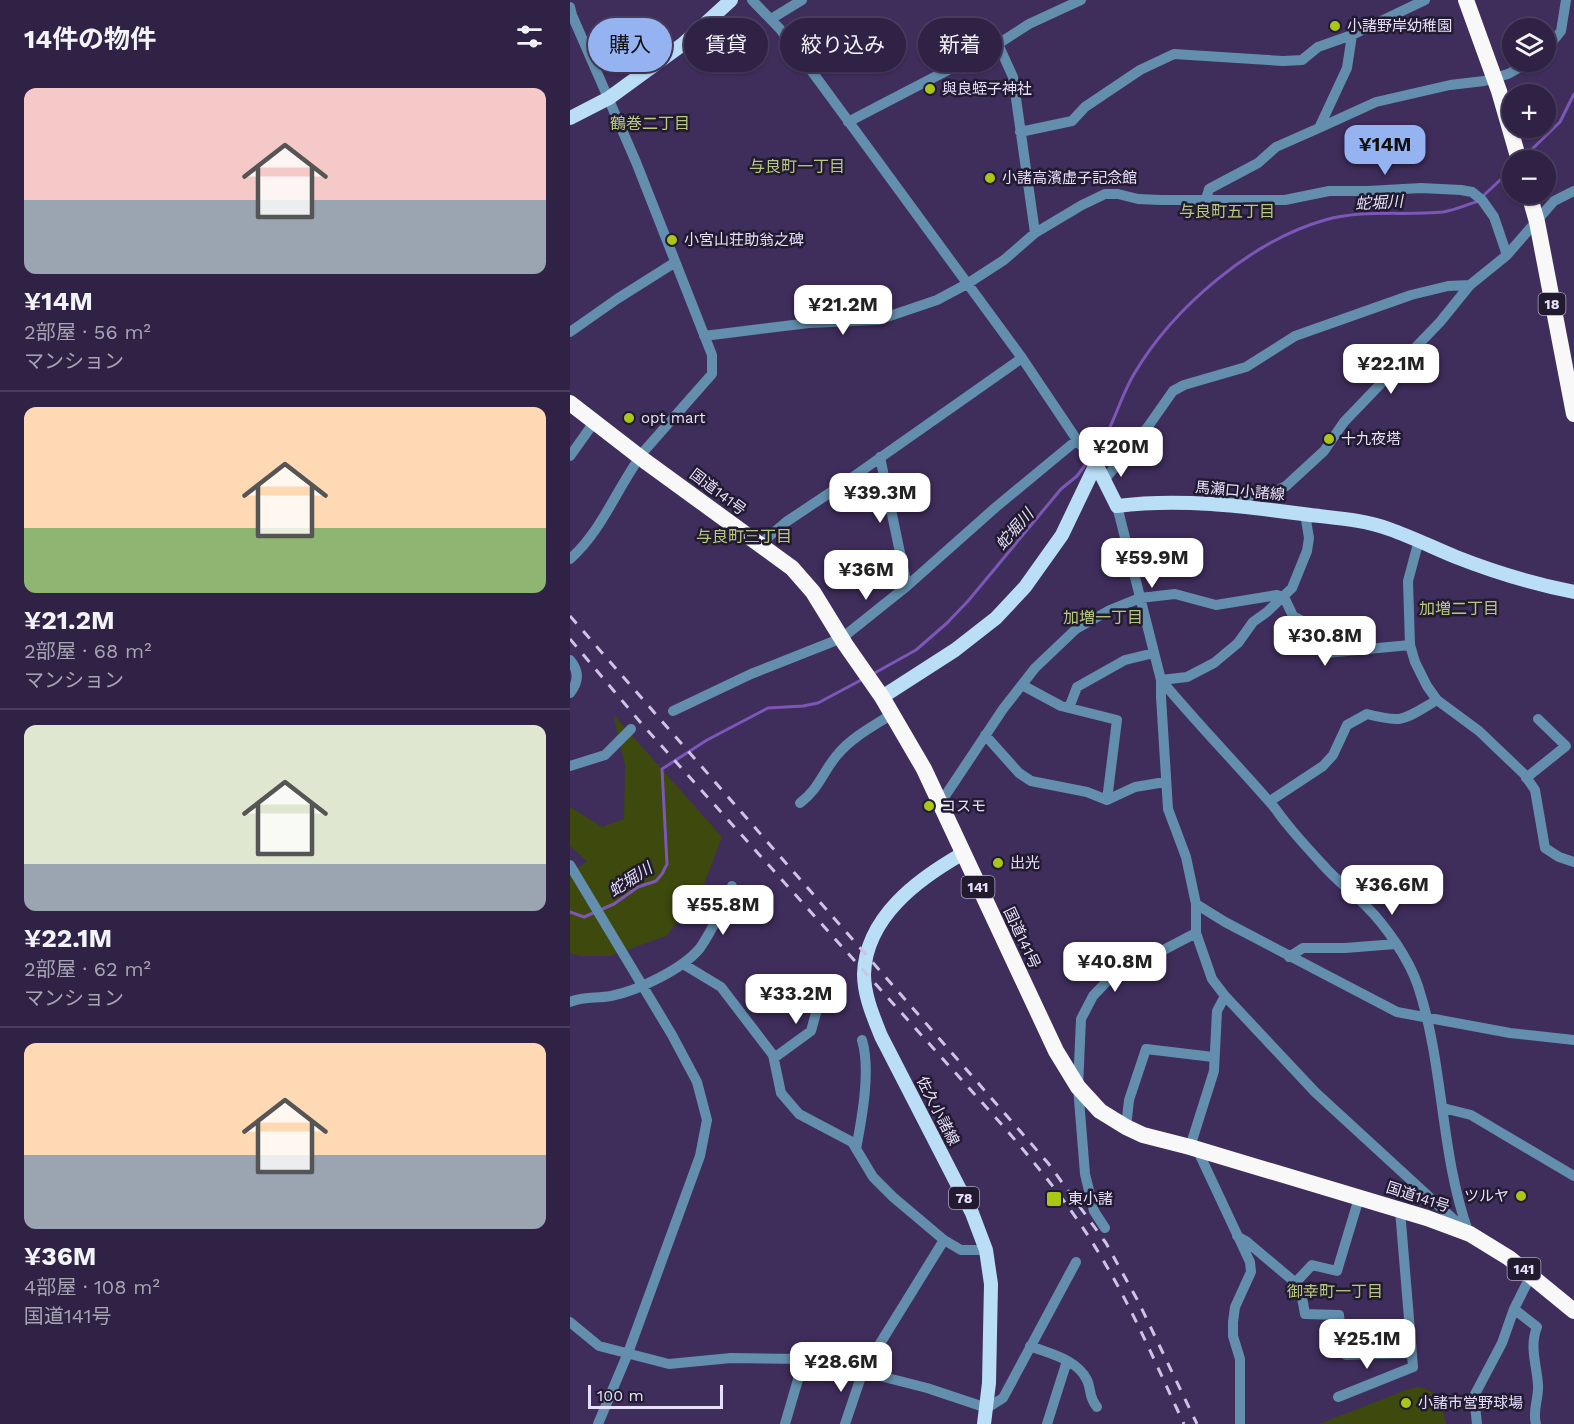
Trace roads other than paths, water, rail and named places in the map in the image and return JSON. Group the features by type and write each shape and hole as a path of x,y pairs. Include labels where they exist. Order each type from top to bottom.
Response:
{"highway":[{"path":"1466,0 1516,150"},
{"name":"18","path":"1532,204 1574,414"},
{"name":"国道141号","path":"570,403 792,568 813,592 882,697 924,769 1056,1051 1078,1087 1100,1112 1143,1135 1400,1210 1470,1234 1509,1258 1574,1311"}],"main road":[{"path":"570,118 609,98 683,44 731,0"},
{"path":"1096,464 1117,506"},
{"path":"882,697 963,644 996,618 1025,587 1062,535 1096,464"},
{"name":"馬瀬口小諸線","path":"1117,506 1210,503 1243,505 1343,519 1386,528 1467,560 1547,586 1574,592"},
{"name":"佐久小諸線","path":"962,854 907,892 878,925 869,948 864,975 866,989 881,1036 972,1213 986,1250 991,1284 987,1408 984,1424"}],"street":[{"path":"752,0 771,19 848,122 1022,358 1077,440 1096,464"},
{"path":"771,19 802,0"},
{"path":"1002,42 1029,24 1081,0"},
{"path":"1020,132 1072,121 1085,107 1140,70 1174,54 1283,61 1302,60 1318,47 1352,35 1425,0"},
{"path":"1556,37 1561,31 1566,0"},
{"path":"570,559 589,540 640,457 712,374 712,355 636,162 571,12"},
{"path":"1319,128 1347,68 1352,35"},
{"path":"1002,54 1012,76 1035,233"},
{"path":"848,122 945,72"},
{"path":"1206,199 1209,189 1258,163 1276,147 1376,102 1450,85 1484,81 1512,72"},
{"path":"704,336 809,323 878,320 937,300 1004,260 1035,233 1105,194 1161,200 1285,200 1329,191 1421,188 1461,190 1472,192 1482,200 1494,217 1507,255"},
{"path":"1210,503 1276,491 1286,486 1324,451 1344,422 1440,322 1470,285 1507,255 1554,201 1574,191"},
{"path":"570,332 674,263"},
{"path":"1105,479 1147,428 1173,391 1184,385 1246,368 1295,336 1411,295 1448,286 1470,285"},
{"path":"759,545 786,522 1022,358"},
{"path":"570,456 595,421"},
{"path":"673,711 751,674 842,638 907,586 996,507 1077,440"},
{"path":"880,457 907,586"},
{"path":"1117,506 1161,680 1168,809 1186,857 1196,904 1196,933 1212,979 1225,996 1315,1092 1470,1234"},
{"path":"1161,680 1187,677 1214,663 1238,644 1253,622 1268,612 1292,588 1307,551 1309,538 1305,514"},
{"path":"1419,540 1408,581 1410,645 1423,678 1437,700 1479,731 1526,778 1535,790 1545,848 1559,857 1574,862"},
{"path":"940,802 985,735 1035,668 1076,629 1108,611 1140,598 1175,594 1215,605 1276,595 1284,597"},
{"path":"1284,597 1293,616 1304,622 1318,637 1326,653 1410,645"},
{"path":"1069,708 1077,687 1125,660 1155,653"},
{"path":"570,660 575,667 577,678 570,693"},
{"path":"1161,680 1270,801 1286,824 1325,868 1368,908 1402,953 1417,985 1426,1018 1457,1196 1470,1234"},
{"path":"1022,685 1061,706 1117,720 1107,800"},
{"path":"1270,801 1323,766 1333,755 1347,725 1367,714 1392,720 1404,719 1437,700"},
{"path":"801,803 812,794 835,756 842,749 892,714"},
{"path":"1526,778 1566,746 1538,719"},
{"path":"570,766 606,755 631,729"},
{"path":"985,735 1018,773 1031,781 1087,792 1107,800 1135,787 1165,782"},
{"path":"573,869 672,1035 697,1082 706,1120 700,1156 628,1353 598,1424"},
{"path":"570,1002 583,997 611,996 642,986 683,964 699,949 732,886"},
{"path":"1196,904 1289,957 1397,1012 1510,1034 1574,1040"},
{"path":"1105,1228 1094,1211 1085,1174 1078,1087 1081,1019 1093,996 1110,978 1196,933"},
{"path":"1289,957 1303,948 1345,948 1396,944"},
{"path":"683,964 721,987 774,1058 781,1092 799,1114 852,1142 873,1177 944,1240 961,1250 986,1250"},
{"path":"774,1058 811,1030 820,995"},
{"path":"1225,996 1217,1011 1214,1071 1193,1148 1250,1262 1251,1272 1235,1307 1233,1323 1233,1336 1240,1359 1240,1424"},
{"path":"856,1149 863,1114 866,1052 862,1040"},
{"path":"1126,1127 1129,1100 1146,1049 1213,1057"},
{"path":"1443,1108 1471,1115 1574,1176"},
{"path":"1295,1283 1312,1265 1337,1271 1359,1198"},
{"path":"1338,1396 1413,1367 1400,1210"},
{"path":"1237,1236 1295,1283 1301,1292 1305,1314 1339,1315 1343,1351 1346,1355 1411,1353"},
{"path":"846,1424 863,1371 944,1240"},
{"path":"570,1323 599,1346 669,1364 731,1358 804,1359 863,1371 927,1388 987,1408 1003,1398 1076,1262"},
{"path":"1477,1424 1474,1395 1502,1343 1531,1275"},
{"path":"1515,1309 1537,1327 1533,1336 1534,1366 1539,1387 1534,1418 1536,1424"},
{"path":"1030,1346 1073,1363 1087,1380 1091,1400 1097,1407"},
{"path":"785,1424 804,1359"},
{"path":"1047,1424 1067,1361"}],"waterway":[{"name":"蛇堀川","path":"1531,150 1560,122 1574,94"},
{"name":"蛇堀川","path":"1483,196 1502,178"},
{"name":"蛇堀川","path":"1093,455 1106,436 1134,374 1150,349 1192,302 1242,261 1297,230 1325,220 1354,215 1443,212 1478,201"},
{"name":"蛇堀川","path":"871,675 916,650 947,623 1061,489 1077,476 1089,460"},
{"name":"蛇堀川","path":"570,912 584,917 614,904 638,887 656,881 662,874 667,864 662,769 707,740 768,708 818,703 863,679"}],"railway":[{"path":"570,616 1048,1163 1106,1243 1138,1301 1197,1424"},
{"path":"570,639 641,723 1004,1127 1055,1189 1079,1221 1112,1275 1184,1424"}],"place":[{"name":"小諸野岸幼稚園","path":"1335,26"},
{"name":"與良蛭子神社","path":"930,89"},
{"name":"小諸高濱虚子記念館","path":"990,178"},
{"name":"小宮山荘助翁之碑","path":"672,240"},
{"name":"opt mart","path":"629,418"},
{"name":"十九夜塔","path":"1329,439"},
{"name":"コスモ","path":"929,806"},
{"name":"出光","path":"998,863"},
{"name":"ツルヤ","path":"1521,1196"},
{"name":"東小諸","path":"1054,1199"},
{"name":"小諸市営野球場","path":"1406,1403"}],"district":[{"name":"鶴巻二丁目","path":"650,123"},
{"name":"与良町一丁目","path":"797,166"},
{"name":"与良町五丁目","path":"1227,211"},
{"name":"与良町三丁目","path":"744,536"},
{"name":"加増二丁目","path":"1459,608"},
{"name":"加増一丁目","path":"1103,617"},
{"name":"御幸町一丁目","path":"1335,1291"}]}
